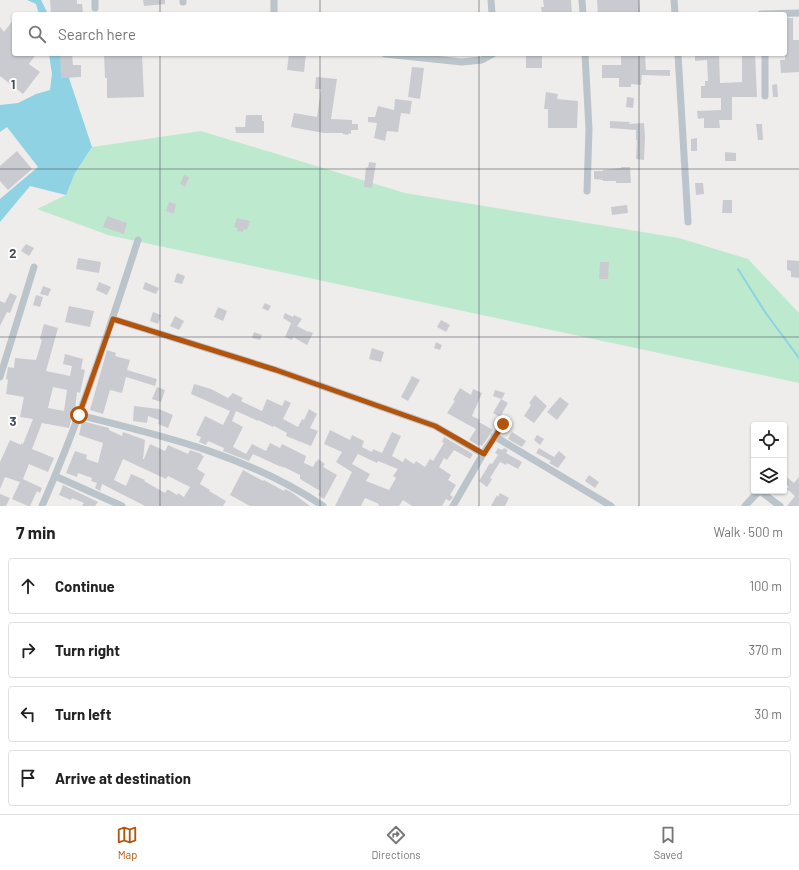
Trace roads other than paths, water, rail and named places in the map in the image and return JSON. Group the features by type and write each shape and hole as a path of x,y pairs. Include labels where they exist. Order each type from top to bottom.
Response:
{"street":[{"path":"274,0 274,12"},
{"path":"491,0 492,12"},
{"path":"582,0 583,12"},
{"path":"674,0 675,12"},
{"path":"787,13 799,13"},
{"path":"404,56 462,62 482,60 489,56"},
{"path":"585,56 589,129 587,191"},
{"path":"678,56 688,222"},
{"path":"764,96 765,56"},
{"path":"42,506 56,476 79,415 113,319 138,240"},
{"path":"0,377 34,266"},
{"path":"113,319 276,370 435,426 484,454"},
{"path":"79,415 184,442 237,461 270,475 299,490 323,506"},
{"path":"454,506 494,436 503,424"},
{"path":"494,436 611,506"},
{"path":"56,476 122,506"},
{"path":"745,506 756,494"},
{"path":"763,494 780,506"}],"water":[{"path":"27,0 41,0 47,12 38,12 36,4"},
{"path":"49,56 62,56 92,147 75,173 66,195 30,186 0,222 0,199 38,167 7,127 0,132 0,105 18,103 36,94 50,90 52,74"}],"waterway":[{"path":"738,269 765,312 799,358"}]}
